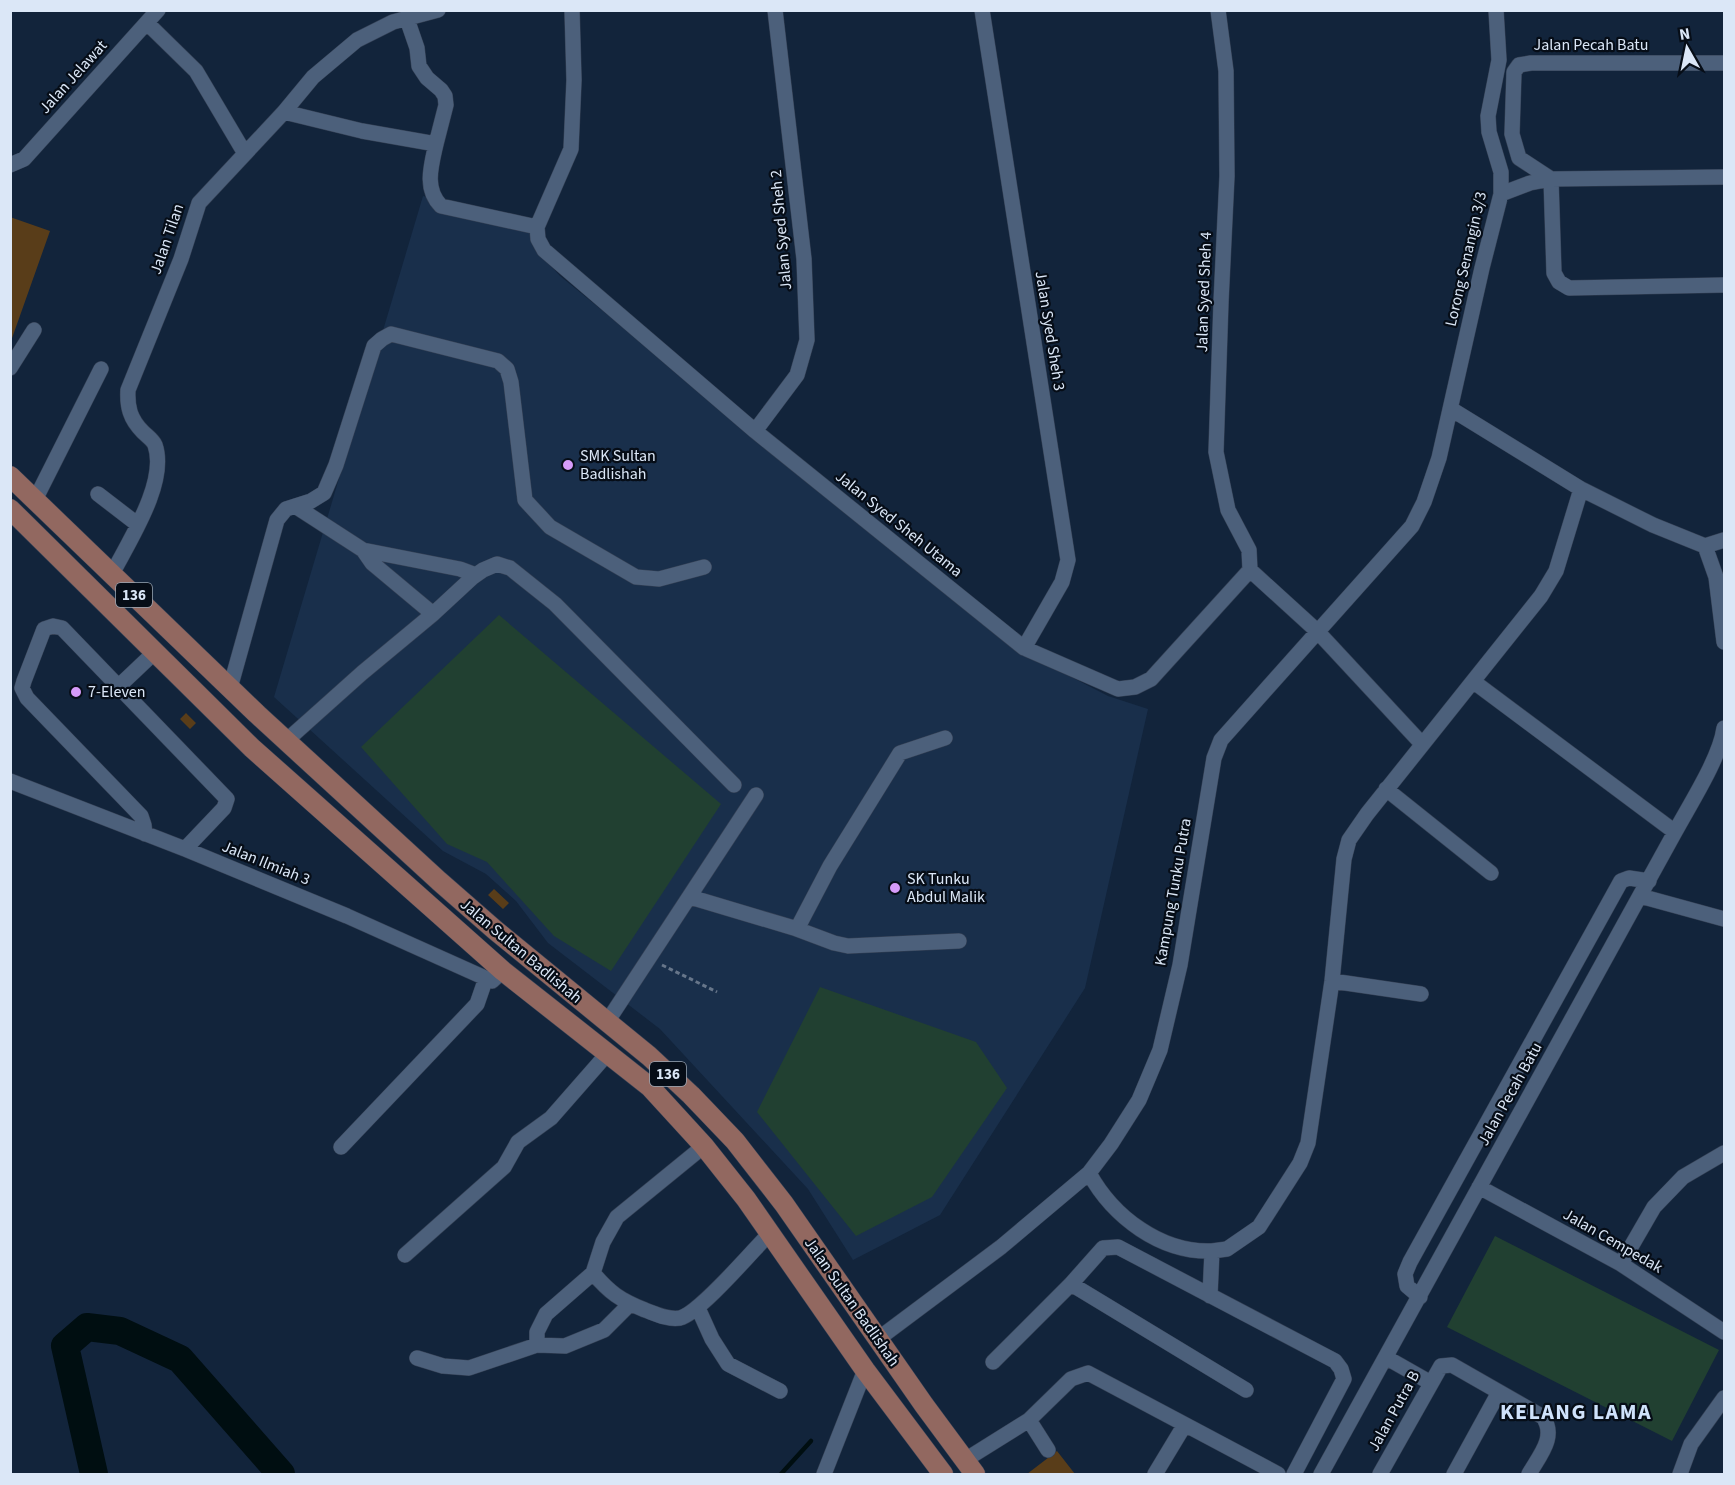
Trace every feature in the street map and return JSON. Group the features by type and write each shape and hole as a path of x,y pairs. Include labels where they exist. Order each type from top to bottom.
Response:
{"main road":[{"name":"Jalan Sultan Badlishah","path":"10,476 316,769 487,923 650,1056 691,1095 735,1141 784,1204 970,1468"},
{"name":"Jalan Sultan Badlishah","path":"10,509 156,651 238,735 494,975 608,1053 650,1087 704,1146 771,1232 865,1370 943,1474"},
{"path":"299,790 293,776 297,769 303,766 316,769"}],"street":[{"name":"Jalan Jelawat","path":"12,165 24,159 158,10"},
{"name":"Jalan Tilan","path":"112,574 148,501 159,465 154,443 139,428 127,407 129,390 181,259 199,202 284,112 314,76 357,40 393,22 438,10"},
{"path":"406,18 417,48 419,66 427,78 445,96 446,105 431,166 430,183 433,198 441,206 538,233 571,149 574,80 572,10"},
{"name":"Jalan Syed Sheh 2","path":"755,431 797,375 807,340 804,260 775,10"},
{"name":"Jalan Syed Sheh 3","path":"982,10 1068,560 1062,582 1024,648"},
{"name":"Jalan Syed Sheh 4","path":"1218,10 1226,70 1227,176 1216,452 1228,510 1250,550 1250,570"},
{"name":"Lorong Senangin 3/3","path":"1451,409 1501,194 1501,172 1489,132 1488,116 1499,60 1496,10"},
{"path":"147,23 195,71 244,152"},
{"name":"Jalan Pecah Batu","path":"1551,179 1519,158 1512,134 1514,72 1519,65 1531,63 1725,63"},
{"path":"284,112 362,131 436,144"},
{"path":"1501,194 1530,183 1551,179 1725,177"},
{"path":"1551,179 1554,273 1559,282 1569,288 1725,285"},
{"name":"Jalan Syed Sheh Utama","path":"538,233 544,250 755,431 1024,648 1118,689 1135,687 1151,679 1250,570"},
{"path":"10,368 34,330"},
{"path":"230,688 277,520 286,509 311,501 324,493 336,465 374,346 391,334 498,361 507,369 511,382 525,500 550,527 636,577 659,579 704,567"},
{"path":"35,500 101,369"},
{"path":"1451,409 1581,489 1653,525 1705,546 1725,540"},
{"name":"Kampung Tunku Putra","path":"878,1339 1001,1247 1089,1173 1139,1100 1160,1050 1180,965 1214,758 1221,740 1412,526 1424,502 1435,469 1451,409"},
{"path":"1089,1173 1099,1191 1114,1208 1151,1236 1179,1248 1194,1251 1227,1249 1259,1227 1300,1163 1308,1143 1332,981 1344,859 1348,840 1548,586 1556,571 1581,489"},
{"path":"98,494 137,524"},
{"path":"296,506 363,550 372,563 433,614"},
{"path":"1705,546 1716,577 1725,642"},
{"path":"363,550 476,574"},
{"path":"286,741 476,574 497,564 510,568 555,604 734,785"},
{"path":"1250,570 1317,631 1422,744"},
{"path":"145,834 141,816 27,698 22,688 44,629 53,626 62,628 227,799 224,808 185,849"},
{"path":"118,686 156,651"},
{"path":"1474,682 1676,832"},
{"name":"Jalan Pecah Batu","path":"1321,1474 1676,832 1724,735"},
{"path":"798,929 830,866 900,753 945,738"},
{"name":"Jalan Ilmiah 3","path":"10,781 185,849 494,975"},
{"path":"1386,789 1491,873"},
{"path":"607,1022 756,795"},
{"path":"1420,1297 1407,1286 1405,1274 1410,1262 1622,881 1629,878 1648,881"},
{"path":"1640,896 1725,919"},
{"path":"690,897 848,946 959,941"},
{"path":"341,1147 477,1004 494,975"},
{"path":"1332,981 1421,994"},
{"path":"405,1255 504,1167 518,1142 551,1118 608,1053"},
{"path":"537,1345 537,1332 546,1314 593,1273 603,1242 617,1217 704,1146"},
{"path":"1620,1263 1654,1207 1675,1185 1683,1177 1725,1153"},
{"name":"Jalan Cempedak","path":"1479,1187 1620,1263 1725,1332"},
{"path":"593,1273 609,1292 630,1304 667,1318 682,1317 698,1308 771,1232"},
{"path":"993,1362 1071,1284 1103,1248 1118,1247 1335,1361 1344,1379 1293,1474"},
{"path":"1210,1296 1212,1251"},
{"path":"1071,1284 1246,1390"},
{"path":"417,1358 443,1366 468,1368 537,1345 565,1346 604,1330 630,1304"},
{"path":"698,1308 712,1339 728,1365 780,1391"},
{"path":"1387,1358 1431,1383"},
{"name":"Jalan Putra B","path":"1380,1474 1440,1366 1452,1365 1499,1392"},
{"path":"824,1474 865,1370"},
{"path":"970,1468 1029,1420 1071,1379 1088,1373 1278,1474"},
{"path":"1454,1474 1499,1392 1543,1417 1548,1424 1549,1438 1529,1474"},
{"path":"1680,1474 1692,1444 1725,1398"},
{"path":"1029,1420 1048,1450"},
{"path":"1155,1474 1184,1426"}],"path":[{"path":"650,959 717,992"}],"shaded area":[{"path":"423,196 527,227 539,253 560,276 1025,653 1108,696 1148,709 1085,988 940,1215 853,1260 808,1189 660,1029 548,943 516,901 486,874 443,851 274,697"}],"green space":[{"path":"499,615 721,804 611,971 554,936 487,862 447,844 361,747"},
{"path":"820,987 976,1042 1007,1088 932,1197 856,1236 757,1112"},
{"path":"1495,1236 1719,1350 1672,1441 1447,1327"}],"building":[{"path":"10,217 50,231 11,341 10,340"},
{"path":"186,713 196,723 190,729 180,719"},
{"path":"494,889 509,903 503,909 488,895"},
{"path":"1057,1451 1075,1474 1027,1474"}],"waterway":[{"path":"94,1474 65,1346 87,1327 120,1331 180,1359 281,1474"},
{"path":"781,1474 811,1441"}],"place":[{"name":"SMK Sultan Badlishah","path":"568,465"},
{"name":"7-Eleven","path":"76,692"},
{"name":"SK Tunku Abdul Malik","path":"895,888"}],"district":[{"name":"KELANG LAMA","path":"1576,1412"}]}
